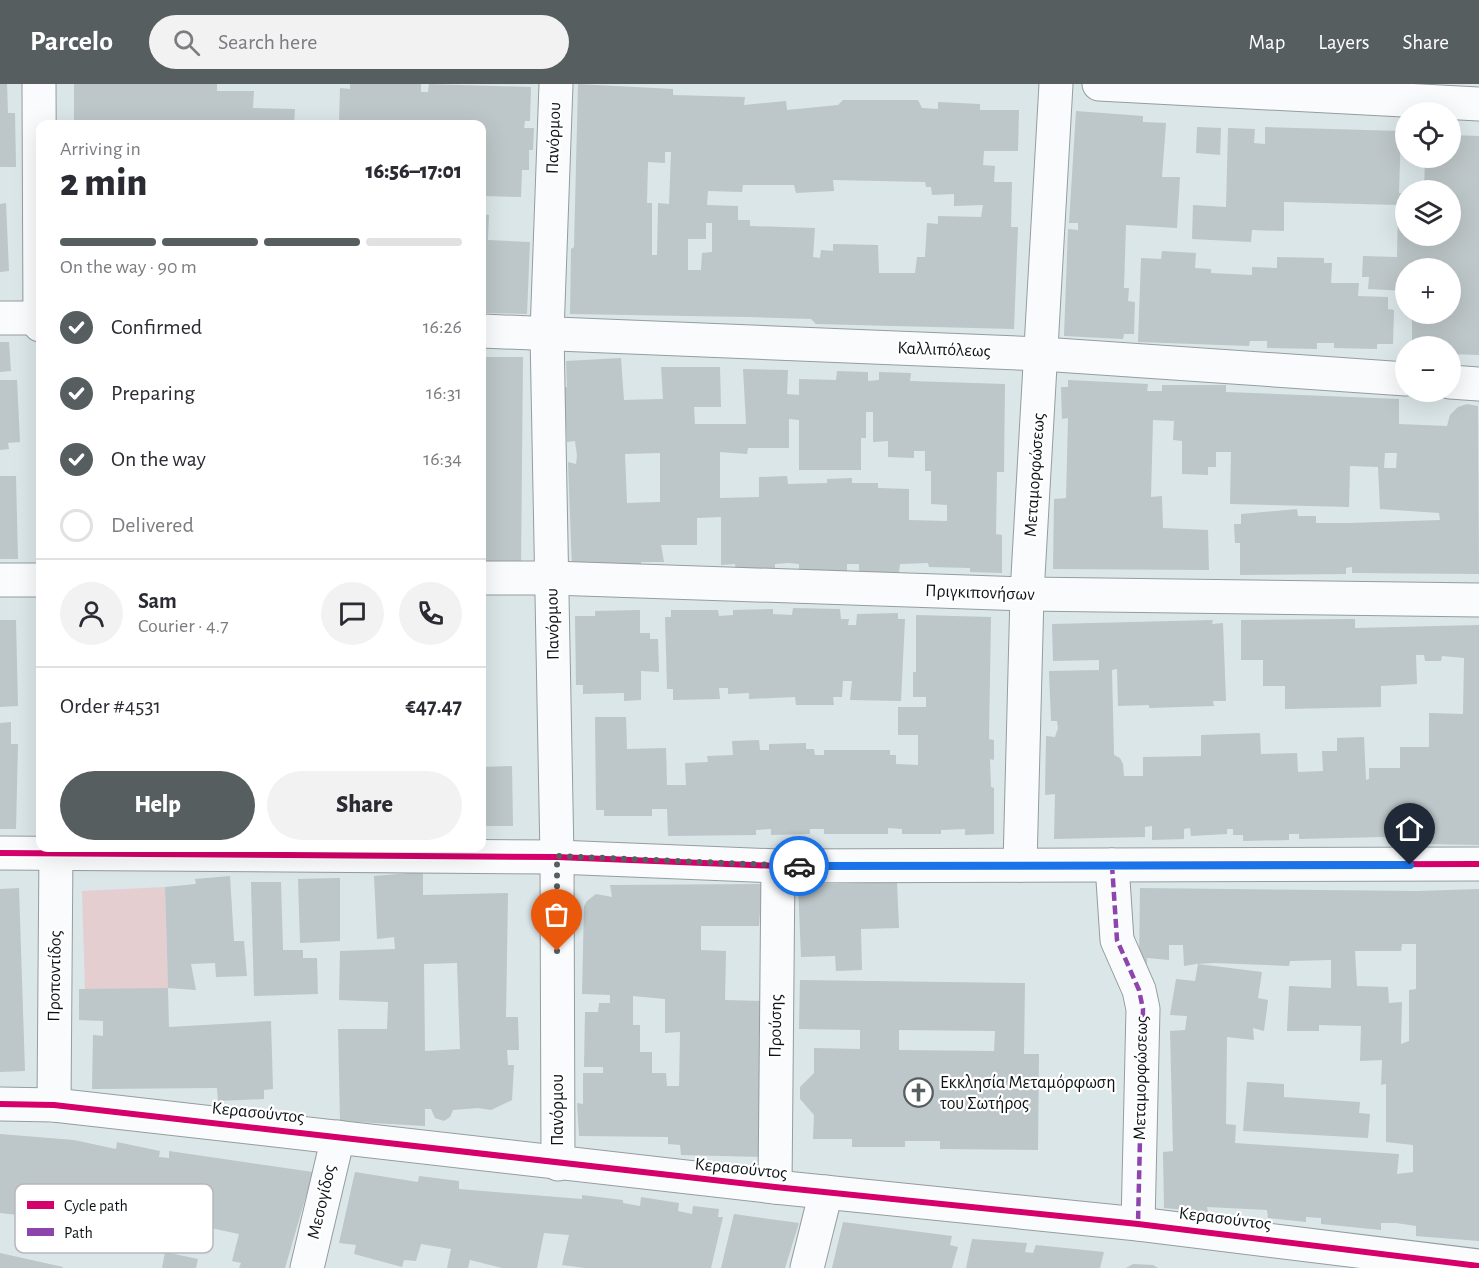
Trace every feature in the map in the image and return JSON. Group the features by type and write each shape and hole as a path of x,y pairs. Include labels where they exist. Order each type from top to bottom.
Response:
{"street":[{"path":"39,84 39,120"},
{"name":"Πανόρμου","path":"556,84 547,333 557,856 558,1164"},
{"name":"Μεταμορφώσεως","path":"1020,866 1027,594 1056,84"},
{"path":"1099,84 1479,104"},
{"path":"0,318 36,318"},
{"name":"Καλλιπόλεως","path":"486,331 1042,354 1395,378"},
{"path":"1461,383 1479,384"},
{"name":"Πριγκιπονήσων","path":"486,578 552,578 1027,594 1479,600"},
{"path":"0,580 36,580"},
{"path":"0,853 36,851"},
{"name":"Προποντίδος","path":"54,1105 56,852"},
{"path":"223,852 557,856 778,866 1479,864"},
{"name":"Μεταμορφώσεως","path":"1112,865 1117,940 1139,990 1143,1009 1138,1224"},
{"name":"Προύσης","path":"775,1187 778,866"},
{"name":"Κερασούντος","path":"0,1104 54,1105 558,1164 1138,1224 1317,1257 1479,1266"},
{"name":"Μεσογίδος","path":"307,1268 338,1137"},
{"path":"807,1268 826,1192"}],"shaded area":[{"path":"165,887 168,988 85,991 82,891"}],"building":[{"path":"0,84 7,84 8,113 15,113 16,167 0,167"},
{"path":"74,84 217,84 217,91 254,91 253,108 295,109 294,120 74,120"},
{"path":"350,84 421,84 421,92 428,92 429,84 531,87 530,121 525,121 524,128 534,128 533,150 529,150 529,170 522,170 521,197 486,196 486,120 339,120 340,88 350,89"},
{"path":"578,84 673,89 673,95 745,97 744,105 786,101 787,110 838,105 843,100 918,100 922,108 938,109 938,102 980,104 980,110 1019,110 1018,151 984,151 983,165 995,166 994,182 1012,182 1011,227 1018,227 1014,329 816,324 811,319 570,314 571,249 574,247","holes":["665,152 671,152 669,204 658,203 657,255 652,255 652,203 647,203 648,162 665,163","833,180 925,182 926,187 931,187 932,195 954,194 954,206 983,205 981,217 938,216 938,224 927,223 925,257 917,257 915,273 879,273 878,245 833,244 833,251 821,250 820,258 813,257 815,228 750,226 750,220 738,220 738,206 707,205 708,191 742,192 743,185 794,185 796,193 834,191","706,223 712,223 712,252 702,253 701,270 688,270 688,239 706,239"]},
{"path":"1076,111 1143,116 1143,122 1166,123 1162,177 1180,177 1177,228 1126,225 1124,288 1129,288 1128,301 1135,302 1134,334 1124,334 1123,339 1064,336 1068,229 1078,230 1078,223 1069,223"},
{"path":"1197,127 1221,128 1220,155 1196,153"},
{"path":"1265,127 1395,131 1395,168 1400,168 1399,180 1395,180 1395,205 1284,202 1284,231 1252,230 1251,242 1192,239 1193,205 1226,207 1228,128 1255,129 1254,143 1265,144"},
{"path":"1461,135 1479,136 1479,355 1461,354 1461,336 1412,336 1412,324 1461,324 1461,258 1395,258 1395,290 1368,289 1369,277 1362,277 1363,256 1397,257 1397,246 1461,246 1461,180 1424,180 1425,168 1461,168"},
{"path":"6,203 9,271 0,272 0,204"},
{"path":"486,215 489,215 488,240 530,242 527,314 486,313"},
{"path":"1162,251 1196,253 1195,268 1211,269 1211,273 1252,275 1252,267 1277,268 1277,257 1324,258 1324,263 1332,263 1331,283 1359,283 1358,296 1388,297 1388,309 1394,310 1393,344 1377,344 1377,349 1334,348 1334,343 1317,343 1317,349 1267,348 1267,341 1250,341 1249,346 1138,342 1141,258 1161,259"},
{"path":"0,342 9,342 11,371 0,372"},
{"path":"486,357 523,357 521,567 486,567"},
{"path":"621,358 624,400 663,399 661,367 720,367 721,407 694,407 695,424 746,424 743,369 788,370 787,394 799,395 799,379 836,380 837,371 868,372 868,381 879,380 879,372 911,373 910,381 1005,384 1004,472 997,472 996,534 1002,535 1002,573 970,572 970,568 929,567 928,563 900,564 899,572 859,572 859,564 847,564 847,572 799,573 799,564 789,563 775,564 775,571 736,572 735,564 721,565 721,517 697,518 697,545 661,545 664,562 641,562 642,568 572,568 568,462 576,464 577,456 575,441 567,442 564,387 567,387 566,361","holes":["866,412 873,412 873,442 888,441 888,457 914,458 914,451 925,451 925,471 931,471 931,504 947,505 947,521 909,520 909,489 878,488 878,483 852,483 852,478 827,479 827,483 788,484 787,476 759,477 759,497 720,498 720,452 747,454 748,448 789,448 789,419 799,420 799,470 861,470 861,438 866,438","660,453 660,502 627,503 625,454"]},
{"path":"0,380 17,380 20,442 8,443 9,449 0,450"},
{"path":"1068,380 1148,384 1147,391 1162,391 1162,385 1226,385 1226,392 1395,399 1395,402 1399,402 1399,424 1447,426 1450,415 1458,407 1467,404 1478,406 1479,574 1352,573 1352,567 1346,568 1346,574 1240,575 1240,543 1235,543 1234,524 1241,524 1241,514 1297,509 1298,516 1316,516 1316,523 1349,523 1440,520 1439,513 1380,509 1378,467 1350,466 1349,507 1230,504 1231,452 1216,452 1216,467 1208,467 1208,475 1182,474 1182,441 1173,440 1174,421 1153,420 1151,497 1162,496 1163,528 1208,530 1209,570 1053,569 1054,499 1066,498 1068,418 1062,419 1061,387 1068,387","holes":["1385,453 1397,453 1396,468 1384,468"]},
{"path":"0,476 16,476 18,559 0,559"},
{"path":"793,608 840,609 841,619 849,619 848,625 856,625 857,614 898,613 898,619 905,619 901,701 850,700 852,681 843,681 842,697 833,697 834,705 796,705 795,697 749,699 749,693 728,694 728,688 719,688 720,699 673,700 673,689 667,689 665,617 671,617 671,610 718,610 719,616 733,615 733,610 773,609 773,614 792,615"},
{"path":"640,610 640,633 650,633 650,639 658,639 659,672 641,671 641,700 624,701 624,693 583,694 583,685 576,685 575,616 595,616 595,611"},
{"path":"916,615 991,617 989,739 994,740 994,760 990,759 991,787 994,788 994,834 965,835 965,829 941,830 941,834 902,834 902,829 888,828 888,834 824,834 824,829 810,829 810,834 771,835 771,829 756,830 756,835 668,836 667,809 652,809 652,816 604,816 604,810 596,810 595,717 626,717 627,749 666,748 667,785 686,785 685,763 708,762 707,756 733,755 732,741 759,740 760,750 769,750 769,744 806,743 806,749 814,749 815,755 824,755 824,750 890,750 890,755 896,755 896,764 918,765 918,735 898,735 898,707 926,707 926,697 913,697 913,672 916,672"},
{"path":"1355,619 1355,628 1479,625 1479,845 1426,844 1426,836 1299,839 1299,834 1289,834 1289,840 1243,841 1243,835 1233,835 1233,829 1227,829 1227,834 1191,836 1190,828 1184,829 1184,839 1152,840 1152,826 1145,827 1145,837 1054,839 1055,794 1045,795 1046,736 1055,737 1058,728 1057,721 1051,721 1049,671 1099,670 1099,660 1053,661 1052,624 1213,620 1212,624 1223,623 1226,701 1213,701 1214,706 1149,708 1149,705 1118,706 1117,669 1112,670 1114,755 1120,758 1123,764 1124,776 1143,776 1143,757 1201,756 1201,735 1260,733 1261,754 1297,753 1298,772 1323,771 1322,751 1337,751 1337,738 1364,737 1366,780 1369,779 1369,768 1400,768 1400,747 1429,747 1429,713 1463,714 1464,658 1442,656 1441,661 1425,661 1424,655 1416,655 1417,684 1381,686 1381,707 1285,709 1285,686 1263,686 1263,660 1241,660 1241,620"},
{"path":"0,620 16,620 18,706 0,707"},
{"path":"11,722 11,744 18,744 16,829 0,829 0,723"},
{"path":"512,766 513,826 486,826 486,767"},
{"path":"423,872 423,895 508,893 506,1017 518,1017 519,1050 507,1050 508,1065 514,1065 512,1100 491,1110 478,1108 453,1110 450,1117 444,1121 435,1118 431,1109 425,1109 425,1126 340,1121 338,1029 387,1029 388,1002 339,1000 340,951 395,949 394,937 377,939 374,876","holes":["457,963 460,1049 425,1051 424,964"]},
{"path":"230,876 234,941 244,941 247,976 216,977 215,963 191,964 196,990 168,988 165,887 196,884 195,879"},
{"path":"340,878 340,941 300,943 298,879"},
{"path":"251,882 281,882 283,950 303,950 303,958 317,958 318,994 254,996"},
{"path":"897,882 899,928 861,929 862,970 836,971 835,956 801,957 798,885"},
{"path":"762,884 759,926 701,926 701,950 726,951 725,1000 762,1001 762,1157 681,1155 680,1145 668,1144 668,1137 579,1136 577,1103 583,1104 583,1073 603,1073 603,1067 584,1067 585,1012 598,1012 599,1003 610,1003 610,995 582,994 584,906 596,894 612,897 610,885","holes":["633,996 665,999 665,1033 680,1032 679,1086 667,1086 666,1073 652,1073 652,1052 640,1052 640,1025 633,1025"]},
{"path":"19,888 25,1071 0,1072 0,889"},
{"path":"1140,888 1417,891 1479,889 1479,1241 1416,1236 1416,1226 1396,1223 1381,1223 1381,1230 1321,1224 1321,1218 1306,1217 1306,1222 1268,1218 1267,1210 1207,1207 1208,1212 1164,1208 1163,1152 1173,1151 1170,1031 1185,1030 1187,1016 1170,1015 1176,979 1195,981 1198,964 1262,972 1258,998 1268,1000 1264,1031 1253,1028 1254,1040 1227,1037 1226,1124 1236,1125 1235,1143 1399,1154 1397,1174 1413,1172 1413,1145 1386,1142 1386,1084 1381,1085 1382,1060 1360,1061 1361,1026 1319,1025 1319,1031 1287,1031 1289,986 1331,988 1331,960 1290,961 1289,966 1214,963 1196,964 1184,966 1183,945 1169,945 1169,960 1147,958 1147,965 1139,963","holes":["1402,944 1416,944 1416,989 1409,990 1409,1041 1401,1044 1402,1002 1389,1003 1388,987 1357,986 1355,951 1401,951"]},
{"name":"Εκκλησία Μεταμόρφωση του Σωτήρος","path":"800,980 1025,983 1024,1054 1039,1054 1038,1150 940,1149 940,1141 905,1141 905,1147 852,1147 852,1139 813,1139 814,1115 800,1099 800,1087 814,1073 814,1048 860,1049 860,1030 799,1029","holes":["899,1030 995,1031 994,1051 899,1050"]},
{"path":"168,988 169,1027 271,1021 273,1089 264,1090 264,1099 218,1101 217,1088 92,1089 93,1035 103,1036 103,1021 79,1020 79,989"},
{"path":"1247,1082 1284,1084 1284,1097 1360,1102 1359,1113 1370,1114 1368,1138 1243,1131"},
{"path":"0,1134 74,1140 116,1149 117,1142 160,1151 159,1157 169,1158 169,1151 313,1172 285,1268 239,1268 241,1263 232,1261 239,1234 213,1229 213,1184 15,1184 15,1215 0,1213"},
{"path":"355,1172 418,1182 419,1176 459,1181 459,1189 582,1199 582,1195 623,1200 623,1203 640,1206 641,1197 679,1203 678,1211 692,1214 693,1206 719,1209 718,1217 723,1217 711,1268 585,1268 562,1265 569,1235 544,1233 537,1268 502,1268 470,1260 468,1268 447,1268 451,1249 421,1244 416,1261 404,1260 402,1267 354,1254 356,1245 339,1243"},
{"path":"734,1214 799,1223 785,1268 721,1268"},
{"path":"843,1222 952,1236 950,1245 958,1247 952,1268 832,1268"},
{"path":"972,1239 1027,1243 1025,1252 1033,1253 1036,1245 1104,1252 1100,1268 966,1268"},
{"path":"0,1253 63,1267 63,1268 0,1268"},
{"path":"165,1253 198,1259 196,1268 162,1268"},
{"path":"1133,1264 1153,1265 1158,1268 1126,1268"}],"marked path":[{"path":"1112,865 1117,940 1139,990 1143,1009 1138,1224"}],"cycle path":[{"path":"0,853 557,857 778,866 1479,864"},
{"path":"0,1104 54,1105 775,1187 1138,1224 1479,1266"}],"way so far":[{"path":"557,951 557,856 799,866"}],"place":[{"name":"Εκκλησία Μεταμόρφωση του Σωτήρος","path":"919,1093"}],"route":[{"path":"799,866 1410,865"}]}
